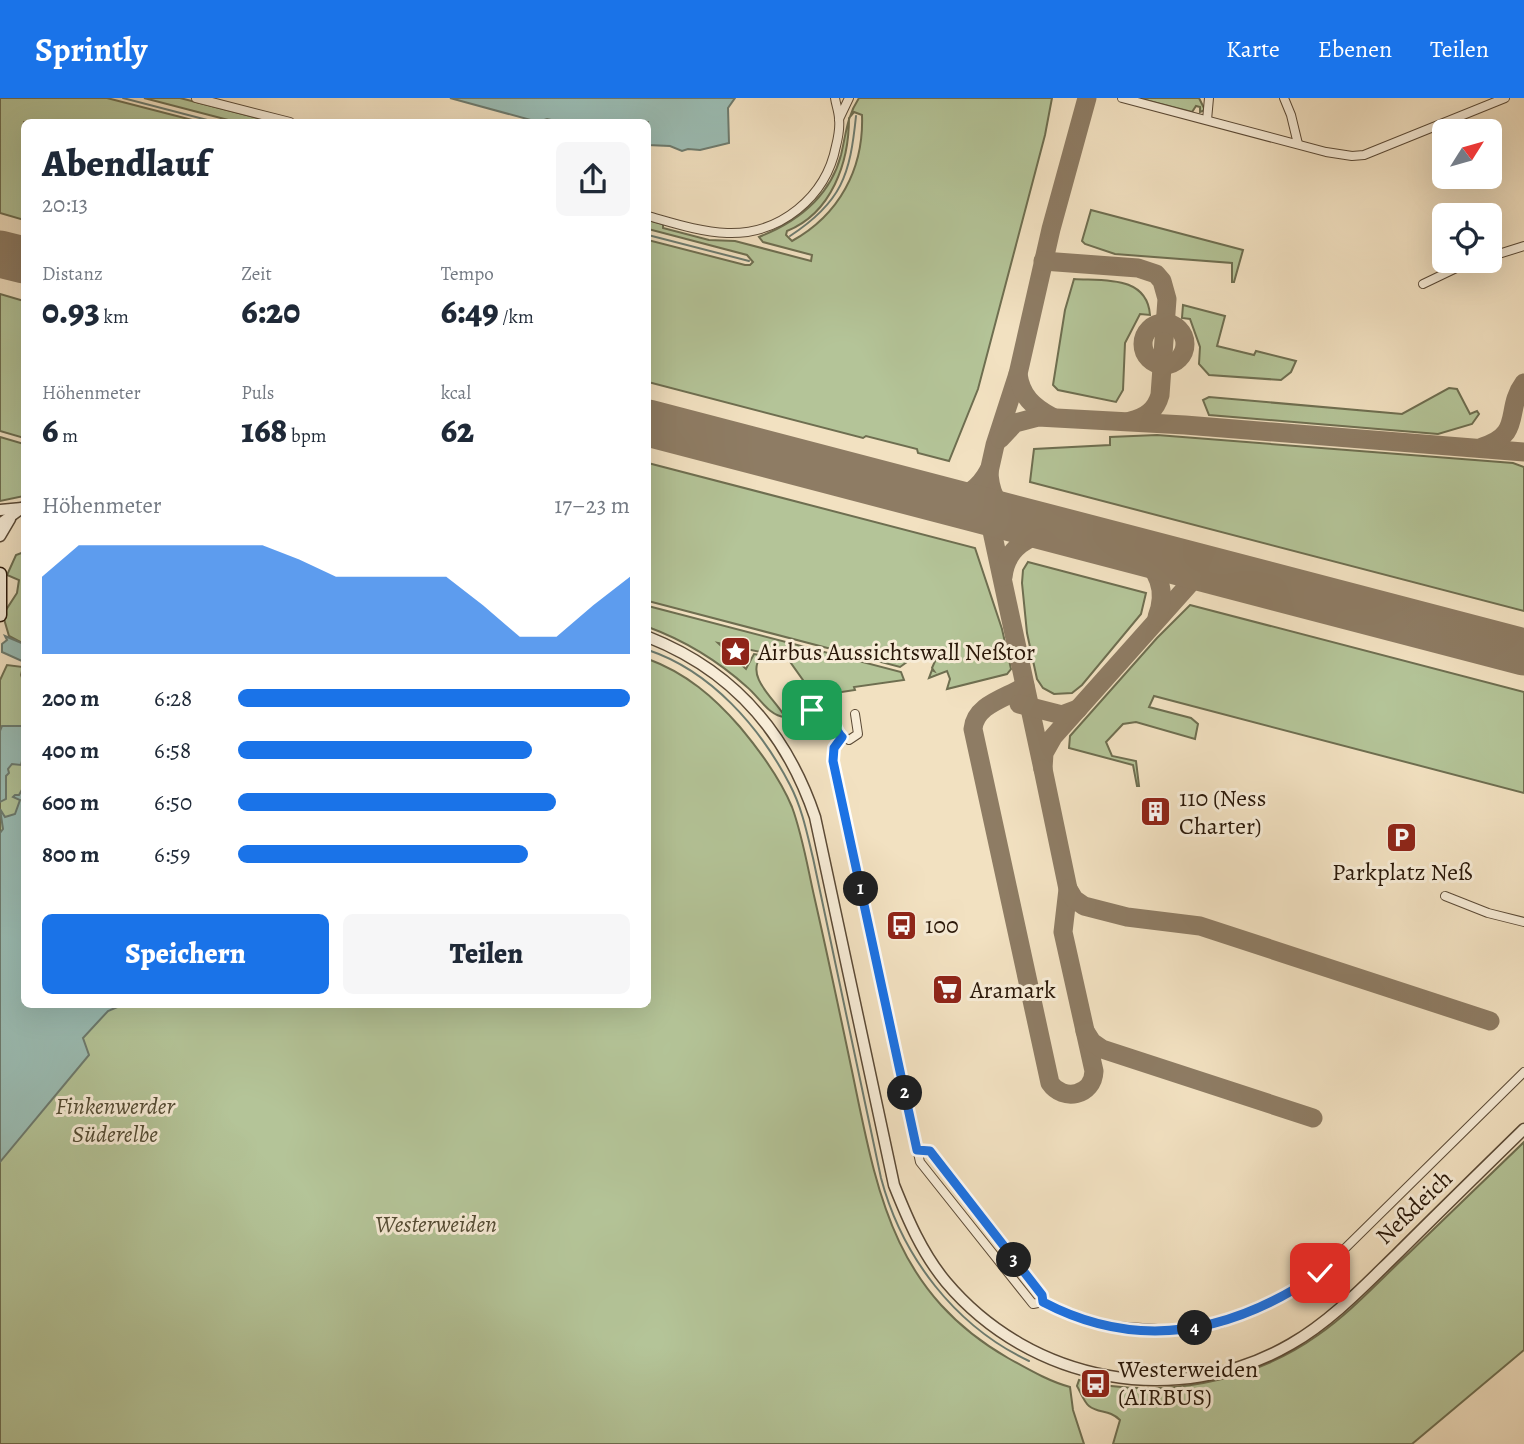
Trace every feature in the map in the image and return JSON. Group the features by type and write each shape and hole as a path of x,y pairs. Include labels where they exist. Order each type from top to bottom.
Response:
{"main road":[{"path":"0,574 0,615"}],"street":[{"path":"196,98 278,119"},
{"path":"835,98 839,119"},
{"path":"651,217 725,233 756,230 780,221 803,205 823,180 835,150 839,119 849,98"},
{"path":"1122,98 1345,156 1364,155 1505,98"},
{"path":"1207,120 1209,98"},
{"path":"1284,98 1291,115 1297,144"},
{"path":"1502,253 1524,246"},
{"path":"1423,284 1446,273"},
{"path":"0,510 21,508"},
{"path":"0,536 5,521 21,509"},
{"name":"Neßdeich","path":"651,637 695,659 737,691 767,724 799,774 815,817 894,1185 909,1223 929,1259 965,1303 996,1328 1031,1350 1079,1370 1117,1378 1144,1380 1192,1378 1234,1369 1269,1356 1292,1344 1336,1312 1524,1129"},
{"path":"812,710 821,705 828,708 836,731 849,740 857,736 855,714"},
{"path":"842,737 834,748 833,761 920,1162 1033,1304 1043,1302 1081,1319 1112,1326 1173,1330 1222,1323 1273,1302 1320,1273 1524,1072"},
{"path":"1445,896 1488,913 1524,922"},
{"path":"917,1150 930,1151 1042,1295 1043,1302"}],"green space":[{"path":"0,98 107,98 188,119 21,119 21,219 0,213"},
{"path":"144,98 180,98 262,119 224,119"},
{"path":"859,98 1052,98 1045,135 978,389 949,461 918,453 917,449 866,436 863,438 651,383 651,241 745,265 753,262 747,255 651,230 651,221 663,224 663,228 709,240 735,241 811,261 812,255 763,242 759,237 799,216 820,195 836,170 849,120 846,152 835,184 816,212 787,231 786,235 792,241 823,218 835,204 853,172 859,154 862,115 854,112 850,117"},
{"path":"1138,98 1199,98 1205,110 1200,112 1200,107 1196,106 1192,112"},
{"path":"1091,210 1243,250 1234,282 1232,263 1115,254 1085,244 1082,241"},
{"path":"1074,279 1122,283 1141,293 1147,302 1150,315 1140,314 1125,343 1123,390 1116,402 1058,390 1053,385 1065,310"},
{"path":"0,294 21,300 21,437 0,431"},
{"path":"1183,305 1225,316 1217,346 1254,355 1256,351 1296,361 1291,372 1281,380 1209,375 1199,364 1200,347 1190,319 1182,318"},
{"path":"1449,388 1457,389 1470,414 1477,411 1479,414 1472,424 1438,434 1209,415 1203,400 1209,397 1402,414"},
{"path":"1157,435 1513,463 1524,467 1524,611 1030,482 1034,449 1110,445 1110,437"},
{"path":"0,437 21,443 21,497 0,501"},
{"path":"651,464 975,548 1002,629 1011,669 1007,674 947,689 950,679 947,671 929,678 932,670 934,671 932,668 936,659 908,652 907,662 900,667 651,602"},
{"path":"21,553 21,642 9,636 4,619 6,610 17,593 19,580 7,575 16,555"},
{"path":"1028,562 1146,593 1141,614 1082,685 1072,693 1054,694 1043,688 1037,679 1027,633 1022,583 1023,570"},
{"path":"1190,605 1524,692 1524,793 1154,696 1149,707 1191,718 1198,724 1195,739 1136,722 1123,724 1106,742 1112,756 1136,761 1139,786 1133,765 1069,748 1070,736"},
{"path":"651,607 901,672 904,680 854,687 855,690 822,695 816,703 809,701 805,683 788,659 770,658 770,654 718,643 746,669 754,654 767,656 760,658 757,673 764,689 785,717 779,716 724,668 675,638 651,628"},
{"path":"651,660 687,679 709,696 747,736 769,765 792,807 805,854 871,1157 896,1234 914,1269 938,1302 969,1331 1008,1358 1070,1387 1073,1410 1084,1444 0,1444 0,680 7,665 21,667 21,1008 651,1008"},
{"path":"1524,1142 1524,1350 1412,1444 1113,1444 1120,1420 1112,1414 1093,1408 1084,1400 1077,1386 1079,1380 1109,1386 1141,1388 1203,1383 1234,1376 1292,1352 1330,1326 1353,1306"}],"water":[{"path":"450,98 735,98 728,108 729,143 700,150 682,151 670,146 651,145 651,119 527,119"},
{"path":"5,636 21,643 21,661 2,652 2,644 7,640"},
{"path":"2,726 21,726 21,765 12,764 8,769 6,799 0,802"},
{"path":"21,791 21,1008 115,1008 108,1011 83,1038 89,1055 0,1162 0,833 3,829 0,809 5,817 15,814 20,800 13,797"}],"waterway":[{"path":"123,98 204,119"},
{"path":"790,236 821,211 840,185 850,155 856,116"},
{"path":"651,236 749,261"},
{"path":"651,651 693,672 731,704 764,742 790,785 809,839 881,1178 890,1207 918,1261 955,1309 1002,1346 1029,1361"}],"taxiway":[{"path":"1087,98 1051,229 1018,374 995,445 984,494 1043,769 1044,753 1053,737 1193,580 1206,574 1220,573"},
{"path":"1043,261 1138,268 1156,274 1162,281 1167,299 1160,395 1149,413 1130,421"},
{"path":"1164,323 1179,329 1185,344 1179,359 1164,365 1149,359 1143,344 1149,329 1164,323"},
{"path":"1018,374 1022,389 1029,400 1052,417"},
{"path":"1482,447 1495,442 1508,428 1518,393 1524,383"},
{"path":"1000,439 1015,423 1038,417 1185,425 1524,452"},
{"path":"940,499 963,496 975,488 989,470 995,499 1004,511 1017,520"},
{"path":"1003,577 1009,558 1020,544 1055,529"},
{"path":"1138,551 1151,565 1159,581 1161,598 1157,617"},
{"path":"1025,686 979,713 973,729 1050,1083 1062,1093 1076,1094 1089,1086 1094,1071 1063,932 1068,889 1043,769"},
{"path":"1019,704 1062,715 1078,709"},
{"path":"1068,889 1074,899 1084,906 1127,917 1200,926 1490,1021"},
{"path":"1085,1031 1092,1042 1102,1049 1313,1118"}],"runway":[{"path":"0,254 21,259"},
{"path":"651,424 1524,652"}],"place":[{"name":"Airbus Aussichtswall Neßtor","path":"735,652"},
{"name":"110 (Ness Charter)","path":"1156,812"},
{"name":"Parkplatz Neß","path":"1402,838"},
{"name":"100","path":"902,925"},
{"name":"Aramark","path":"947,990"},
{"name":"Westerweiden (AIRBUS)","path":"1095,1383"}],"route":[{"path":"812,710 821,705 828,708 836,731 842,737 834,748 833,761 917,1150 930,1151 1042,1295 1043,1302 1081,1319 1112,1326 1145,1330 1198,1328 1247,1314 1273,1302 1320,1273"}],"park label":[{"name":"Finkenwerder Süderelbe","path":"115,1120"},
{"name":"Westerweiden","path":"436,1224"}]}
